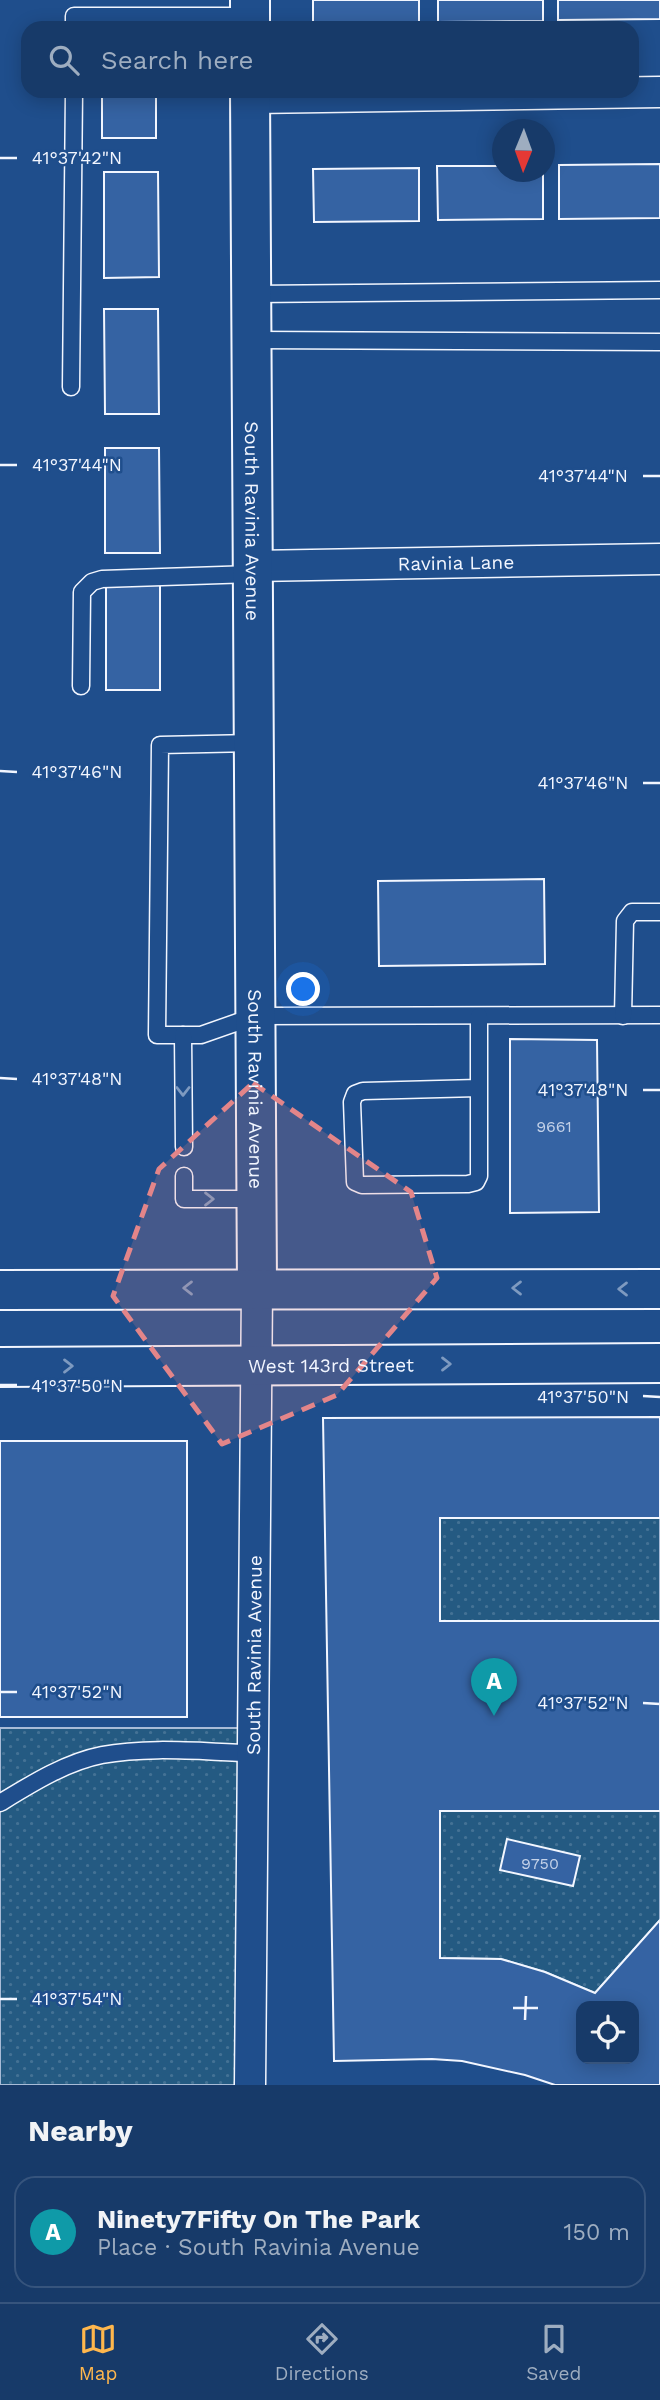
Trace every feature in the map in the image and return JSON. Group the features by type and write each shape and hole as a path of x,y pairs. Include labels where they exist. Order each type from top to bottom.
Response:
{"main road":[{"name":"South Ravinia Avenue","path":"250,98 257,1288"},
{"path":"0,1290 660,1289"},
{"name":"West 143rd Street","path":"0,1367 660,1363"}],"street":[{"path":"639,92 660,92"},
{"name":"Ravinia Lane","path":"252,570 660,558"},
{"name":"South Ravinia Avenue","path":"250,2085 257,1288"}],"lane":[{"path":"74,21 74,16 250,15"},
{"path":"71,387 74,98"},
{"path":"251,294 660,290"},
{"path":"251,340 660,342"},
{"path":"81,687 82,592 92,582 102,579 252,570"},
{"path":"254,743 160,745 157,1035 201,1035 255,1016 660,1016"},
{"path":"623,1016 627,915 632,912 660,912"},
{"path":"478,1088 363,1091 355,1094 352,1102 355,1182 375,1185 476,1182 478,1176 479,1016"},
{"path":"183,1035 184,1147"},
{"path":"184,1176 184,1199 256,1199"},
{"path":"0,1803 58,1771 100,1756 140,1751 253,1753"}],"highlighted area":[{"path":"253,1083 411,1192 437,1278 337,1395 222,1444 113,1296 159,1169"}],"shaded area":[{"path":"440,1518 660,1518 660,1621 440,1621"},
{"path":"0,1728 240,1728 239,2085 0,2085"},
{"path":"440,1811 660,1811 660,1920 595,1993 545,1972 501,1959 440,1958"}],"building":[{"path":"313,0 419,0 419,21 313,21"},
{"path":"438,0 543,0 543,21 438,21"},
{"path":"558,0 660,0 660,19 558,20"},
{"path":"102,98 156,98 156,138 102,138"},
{"path":"660,164 660,218 559,219 559,165"},
{"path":"437,166 492,166 492,182 543,182 543,219 438,220"},
{"path":"419,168 419,221 314,222 313,169"},
{"path":"104,172 158,172 159,277 104,278"},
{"path":"104,309 158,309 159,414 105,414"},
{"path":"105,448 159,448 160,553 105,553"},
{"path":"106,585 160,585 160,690 106,690"},
{"path":"544,879 545,964 379,966 378,881"},
{"path":"510,1039 597,1040 599,1212 510,1213"},
{"path":"660,1417 660,1518 440,1518 440,1621 660,1621 660,1811 440,1811 440,1958 501,1959 545,1972 595,1993 660,1920 660,2085 555,2085 525,2075 462,2061 334,2061 323,1418"},
{"path":"0,1441 187,1441 187,1717 0,1717"},
{"path":"507,1839 580,1856 573,1886 500,1870"}],"place":[{"name":"Ninety7Fifty On The Park","path":"494,1716"}]}
